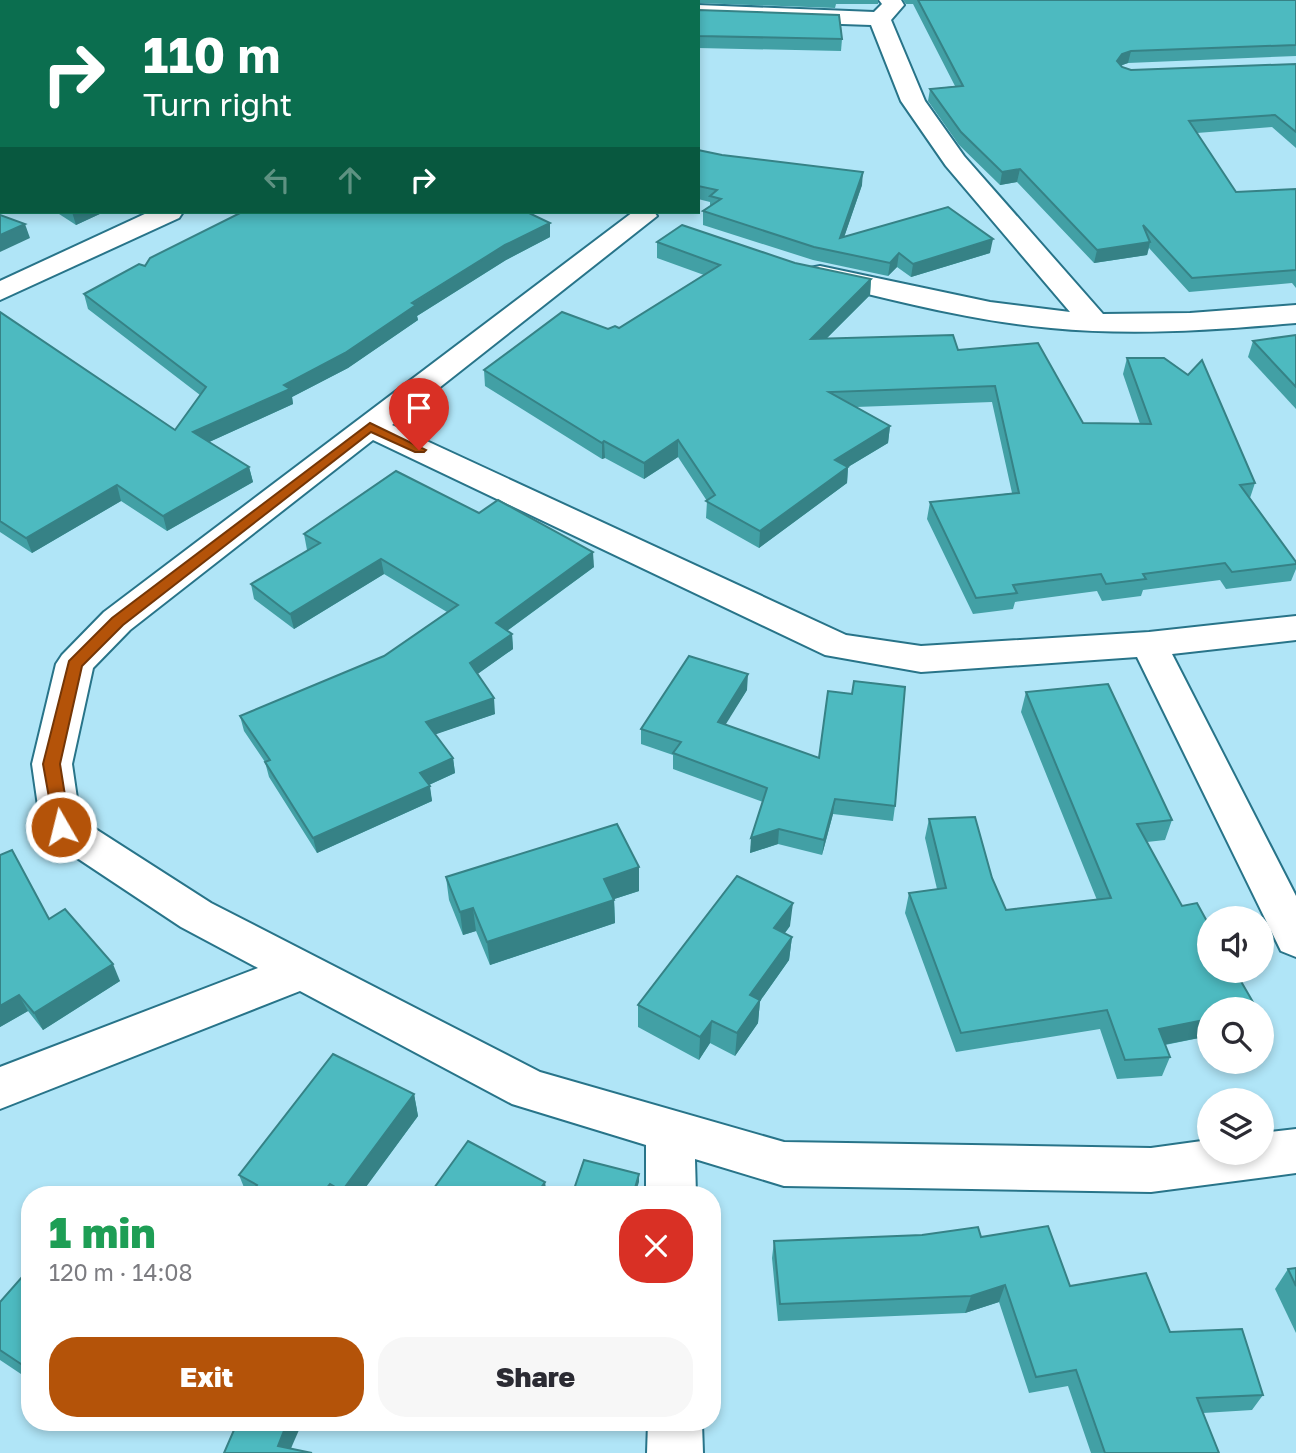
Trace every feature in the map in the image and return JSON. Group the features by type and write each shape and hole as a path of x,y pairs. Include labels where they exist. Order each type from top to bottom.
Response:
{"street":[{"path":"700,12 885,10 913,101 956,161 1094,322"},
{"path":"0,292 166,214"},
{"path":"647,218 117,621 75,664 52,764 61,827 196,915 529,1089 784,1164 1151,1170 1296,1151"},
{"path":"792,266 1014,315 1094,322 1198,323 1296,314"},
{"path":"370,426 838,646 921,659 1149,644 1296,628"},
{"path":"1149,644 1296,939"},
{"path":"0,1088 304,970"},
{"path":"670,1132 671,1186"},
{"path":"674,1431 675,1453"}],"building":[{"path":"918,0 1296,0 1296,45 1131,51 1122,54 1117,61 1122,67 1131,70 1296,64 1296,132 1275,115 1189,121 1236,192 1296,189 1296,270 1192,278 1143,225 1150,242 1097,250 1020,169 1002,172 961,132 930,89 963,86"},
{"path":"700,10 839,15 842,39 700,36"},
{"path":"700,150 863,172 840,238 948,207 993,239 913,264 899,253 890,263 814,247 703,211 721,199 710,196 717,190 700,186"},
{"path":"238,214 531,214 550,223 505,245 412,303 416,305 345,353 284,385 290,389 193,432 249,467 163,516 117,485 26,538 0,521 0,312 175,430 206,387 84,294 139,264 145,266 150,258"},
{"path":"0,215 25,224 0,235"},
{"path":"682,225 795,263 871,279 811,339 953,335 958,350 1038,343 1083,423 1151,424 1127,358 1164,358 1188,375 1202,360 1255,483 1240,485 1296,564 1232,572 1225,563 1143,574 1146,579 1106,584 1101,574 1013,585 1017,593 976,598 930,502 1019,493 995,386 829,392 890,426 835,460 848,467 760,531 706,501 715,495 678,440 644,463 604,441 602,443 484,370 562,312 608,329 615,326 619,328 720,265 657,242"},
{"path":"1296,335 1296,387 1253,341"},
{"path":"396,471 479,513 498,500 593,552 496,623 512,634 470,663 494,698 426,722 453,758 420,773 430,786 313,838 265,762 270,760 240,716 384,656 458,605 381,559 290,614 251,584 320,543 304,534"},
{"path":"689,656 748,674 718,722 819,758 828,691 852,694 854,681 905,687 895,806 835,799 824,840 779,829 751,838 767,788 673,753 681,742 641,729"},
{"path":"1108,684 1172,820 1137,824 1182,906 1197,903 1199,906 1197,983 1242,983 1250,997 1197,997 1197,1021 1159,1029 1170,1057 1125,1060 1107,1010 961,1033 909,893 946,888 929,819 975,817 992,878 1006,910 1111,898 1026,692"},
{"path":"617,824 639,867 604,879 614,900 487,942 473,908 460,912 446,877"},
{"path":"12,850 49,919 65,909 113,964 34,1013 19,995 0,1006 0,855"},
{"path":"737,876 793,903 774,928 792,937 750,995 760,1000 737,1033 712,1021 700,1037 638,1005"},
{"path":"333,1054 414,1094 346,1186 256,1186 239,1175"},
{"path":"468,1141 545,1182 542,1186 436,1186"},
{"path":"584,1160 639,1174 636,1186 575,1186"},
{"path":"1048,1226 1070,1286 1146,1273 1170,1332 1242,1329 1263,1395 1197,1398 1219,1453 1105,1453 1076,1370 1036,1377 1005,1285 971,1296 780,1304 774,1241 922,1235 978,1227 981,1237"},
{"path":"1296,1268 1296,1286 1288,1269"},
{"path":"21,1278 21,1364 0,1350 0,1302"},
{"path":"234,1431 284,1431 278,1446 312,1453 224,1453"}],"route":[{"path":"61,827 52,764 75,664 117,621 370,426 419,450"}]}
